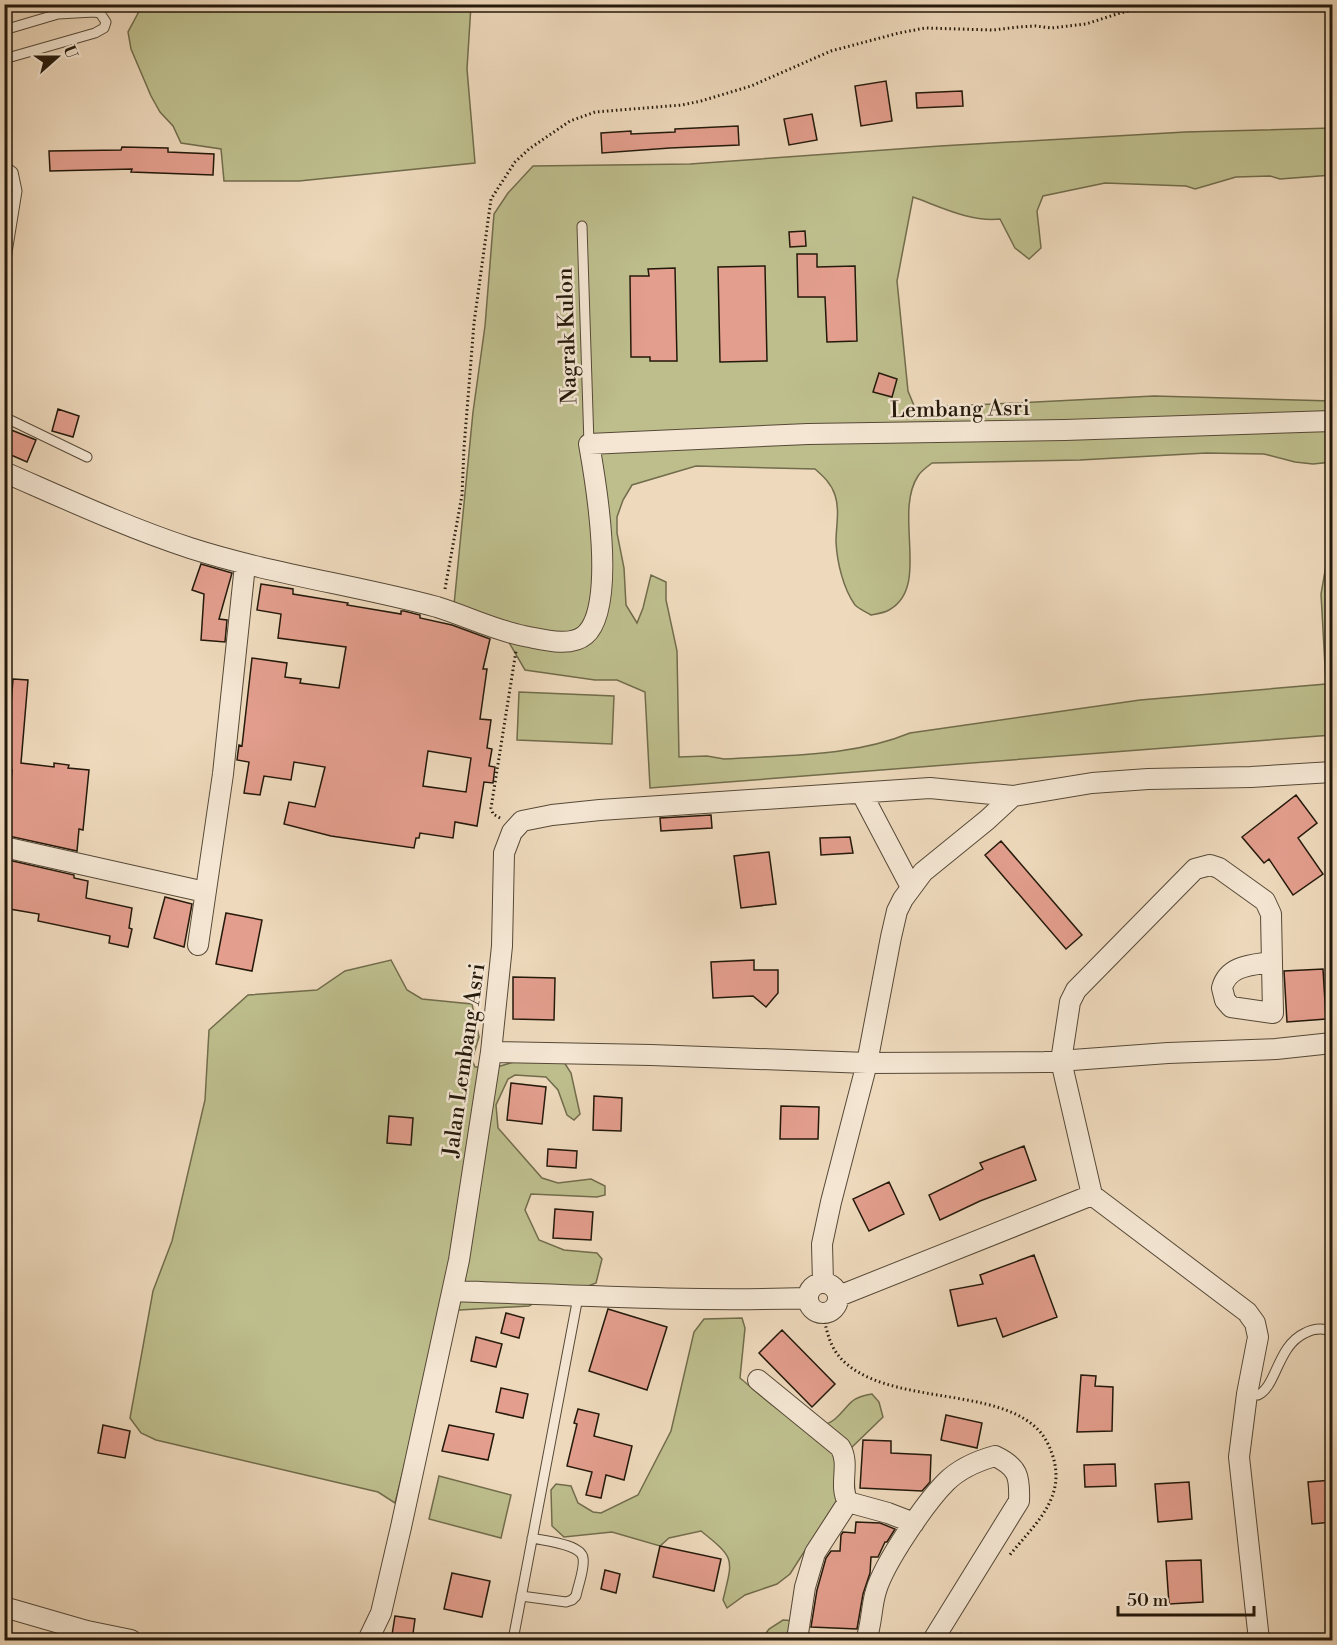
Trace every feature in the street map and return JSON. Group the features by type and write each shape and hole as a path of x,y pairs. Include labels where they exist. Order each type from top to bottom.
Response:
{"street":[{"name":"Lembang Asri","path":"590,444 808,434 1065,430 1332,421"},
{"path":"4,472 121,523 245,565 437,608 519,635 573,641 582,638 592,626 600,604 603,573 590,444"},
{"path":"198,945 223,774 245,565"},
{"path":"522,821 600,810 930,788 1013,796 1114,782 1332,772"},
{"path":"862,794 911,886"},
{"path":"823,1282 822,1244 867,1063 897,911 911,886 923,872 1013,796"},
{"name":"Jalan Lembang Asri","path":"368,1641 381,1613 422,1438 453,1291 491,1053 502,946 504,853 512,832 522,821"},
{"path":"4,846 206,892"},
{"path":"1259,1641 1239,1457 1247,1394 1258,1336 1255,1323 1247,1311 1092,1195 1061,1061 1070,1002 1076,990 1195,869 1210,865 1220,868 1267,904 1271,914 1272,962"},
{"path":"491,1053 651,1055 867,1063 1061,1061 1167,1053 1276,1049 1332,1043"},
{"path":"838,1296 1092,1195"},
{"path":"823,1282 833,1286 838,1296 836,1307 825,1313 813,1310 808,1298 812,1287 823,1282"},
{"path":"453,1291 578,1297 757,1300 808,1298"},
{"path":"758,1380 840,1447 845,1457 844,1494 848,1502 914,1523"},
{"path":"866,1641 876,1591 885,1571 914,1523 947,1481 974,1462 995,1456 1010,1463 1020,1479 1020,1501 933,1641"},
{"path":"796,1641 805,1587 815,1553 848,1502"},
{"path":"4,1607 70,1630 131,1641"}],"lane":[{"path":"4,30 58,14 100,13 106,22 104,28 95,33 4,59"},
{"path":"4,165 13,172 17,191 4,271"},
{"name":"Nagrak Kulon","path":"582,226 590,444"},
{"path":"4,417 87,457"},
{"path":"513,1641 578,1297"},
{"path":"1247,1394 1258,1395 1266,1389 1288,1346 1299,1335 1312,1329 1332,1331"},
{"path":"521,1596 566,1602 572,1600 576,1596 584,1559 581,1552 574,1547 532,1538"}],"path":[{"path":"437,608 445,590 462,495 474,323 491,199 515,162 529,149 570,121 595,112 682,105 701,101 751,86 831,51 899,33 925,28 993,30 1036,26 1051,28 1086,24 1160,4"},
{"path":"519,635 491,808 498,818 522,821"}],"green space":[{"path":"143,4 471,5 467,69 475,163 299,181 224,181 221,149 181,143 173,126 160,112 151,96 131,49 128,32"},
{"path":"1332,128 1332,175 1280,179 1270,176 1236,177 1195,189 1186,186 1105,183 1043,196 1037,211 1041,248 1029,259 1015,248 1000,219 967,216 913,197 897,281 908,391 915,408 1154,396 1332,401 1332,462 1313,464 1264,454 1206,453 1080,460 932,463 919,474 911,492 908,585 901,599 889,610 871,615 855,605 844,583 836,542 838,512 836,501 829,483 815,469 696,466 632,485 617,517 617,533 624,568 626,605 637,623 651,575 666,582 666,600 677,651 679,757 707,756 724,759 818,754 865,747 910,733 1140,700 1326,684 1321,594 1327,560 1332,556 1332,735 650,788 645,692 617,680 595,680 525,670 497,622 454,605 473,412 485,326 494,214 508,193 533,166 690,164 940,146 1185,132"},
{"path":"519,692 614,696 612,744 517,740"},
{"path":"391,960 407,990 422,999 472,1004 479,1037 472,1060 475,1067 497,1067 537,1055 562,1059 571,1073 580,1114 574,1120 567,1115 558,1090 546,1077 515,1075 508,1079 496,1105 498,1128 542,1178 558,1183 591,1179 605,1186 605,1195 597,1197 531,1194 525,1210 539,1240 564,1250 597,1253 602,1259 596,1283 575,1291 557,1289 529,1306 443,1311 395,1503 378,1492 156,1440 141,1433 130,1418 153,1291 172,1241 205,1100 209,1030 248,995 317,990 345,971"},
{"path":"742,1318 745,1328 740,1378 772,1405 798,1421 811,1425 824,1425 835,1419 854,1400 872,1394 879,1402 883,1417 849,1450 853,1475 790,1574 777,1584 745,1595 727,1608 723,1600 729,1575 729,1560 721,1548 701,1531 669,1538 660,1546 612,1532 564,1537 552,1526 551,1490 556,1484 571,1486 578,1503 593,1512 601,1513 638,1495 671,1431 694,1332 704,1319"},
{"path":"439,1476 511,1495 501,1538 429,1519"},
{"path":"783,1620 796,1621 809,1633 823,1640 761,1640 769,1629"}],"building":[{"path":"886,81 892,121 861,126 855,86"},
{"path":"962,91 963,106 917,108 916,93"},
{"path":"812,114 817,140 789,145 784,119"},
{"path":"738,126 739,145 602,153 601,133 675,132 675,129"},
{"path":"122,147 168,148 168,152 214,154 213,175 131,172 132,169 50,171 49,151 121,150"},
{"path":"805,231 806,246 790,247 789,232"},
{"path":"797,254 817,254 817,267 855,266 857,341 827,342 825,297 798,297"},
{"path":"765,266 767,361 720,362 718,267"},
{"path":"675,268 677,361 650,361 650,357 631,357 630,276 649,276 648,269"},
{"path":"879,373 897,379 892,397 873,392"},
{"path":"58,409 79,416 73,437 52,431"},
{"path":"4,427 36,440 27,462 4,452"},
{"path":"201,564 232,573 219,619 227,620 225,642 201,640 204,594 192,590"},
{"path":"261,584 293,589 293,594 348,603 347,605 401,614 401,611 404,611 490,639 483,669 487,669 480,719 491,720 487,748 492,749 489,766 495,767 493,783 484,782 477,826 455,822 453,838 420,833 419,838 416,838 414,848 331,836 284,824 289,802 315,807 325,767 294,762 291,780 264,776 260,795 244,793 249,762 237,760 239,745 242,746 252,658 287,663 285,677 301,679 300,683 339,688 346,647 278,638 281,614 257,610","holes":["428,751 471,758 466,792 423,786"]},
{"path":"13,679 28,680 21,763 54,767 54,763 69,765 68,768 89,770 83,830 79,829 77,851 4,835 4,815 8,815 12,770 6,770"},
{"path":"1296,795 1317,823 1298,838 1323,874 1293,895 1269,859 1264,863 1242,837"},
{"path":"711,815 712,828 661,831 660,818"},
{"path":"850,837 853,853 821,855 820,838"},
{"path":"1001,841 1082,935 1066,949 985,855"},
{"path":"769,852 776,904 741,908 734,856"},
{"path":"4,859 74,875 74,878 88,881 86,898 132,908 129,928 132,929 128,947 109,943 110,936 38,921 39,914 4,908"},
{"path":"165,897 192,904 184,947 154,938"},
{"path":"226,913 262,920 252,971 216,964"},
{"path":"754,960 754,970 778,970 778,993 766,1007 753,996 713,998 711,962"},
{"path":"1323,969 1326,1019 1287,1022 1284,971"},
{"path":"513,977 555,978 554,1020 513,1019"},
{"path":"511,1083 546,1087 542,1124 507,1120"},
{"path":"594,1096 622,1098 621,1131 593,1130"},
{"path":"781,1106 819,1107 818,1139 780,1139"},
{"path":"389,1116 413,1118 411,1145 387,1143"},
{"path":"1024,1146 1036,1180 980,1201 940,1220 929,1195 983,1169 980,1163"},
{"path":"548,1149 577,1151 576,1168 547,1166"},
{"path":"889,1182 904,1214 869,1231 853,1199"},
{"path":"555,1209 593,1212 591,1240 553,1238"},
{"path":"1034,1255 1057,1317 1003,1337 996,1318 958,1326 950,1290 983,1284 980,1275"},
{"path":"608,1309 667,1327 647,1390 589,1371"},
{"path":"506,1313 524,1318 519,1338 501,1333"},
{"path":"782,1330 835,1384 812,1407 759,1353"},
{"path":"476,1337 502,1344 496,1367 471,1361"},
{"path":"1081,1375 1096,1376 1095,1386 1113,1387 1112,1431 1077,1432"},
{"path":"501,1388 528,1394 523,1418 496,1412"},
{"path":"578,1409 599,1414 594,1436 632,1446 624,1480 606,1475 601,1498 586,1495 592,1472 567,1466 577,1424 574,1423"},
{"path":"946,1415 982,1423 977,1448 941,1440"},
{"path":"103,1425 130,1431 125,1458 98,1453"},
{"path":"449,1425 494,1434 488,1460 442,1451"},
{"path":"863,1440 891,1441 891,1453 931,1455 930,1482 922,1491 860,1488"},
{"path":"1115,1464 1116,1486 1085,1487 1084,1465"},
{"path":"1332,1480 1332,1522 1312,1524 1308,1482"},
{"path":"1189,1482 1192,1519 1158,1522 1155,1484"},
{"path":"856,1522 880,1523 895,1529 885,1542 878,1557 871,1557 870,1573 863,1594 857,1629 811,1627 817,1590 826,1558 831,1551 840,1551 843,1532 855,1533"},
{"path":"660,1546 721,1559 714,1591 653,1577"},
{"path":"1201,1560 1203,1602 1169,1604 1166,1561"},
{"path":"605,1570 620,1574 616,1593 601,1589"},
{"path":"452,1573 490,1581 482,1617 444,1609"},
{"path":"395,1616 415,1619 412,1641 391,1641"}]}
